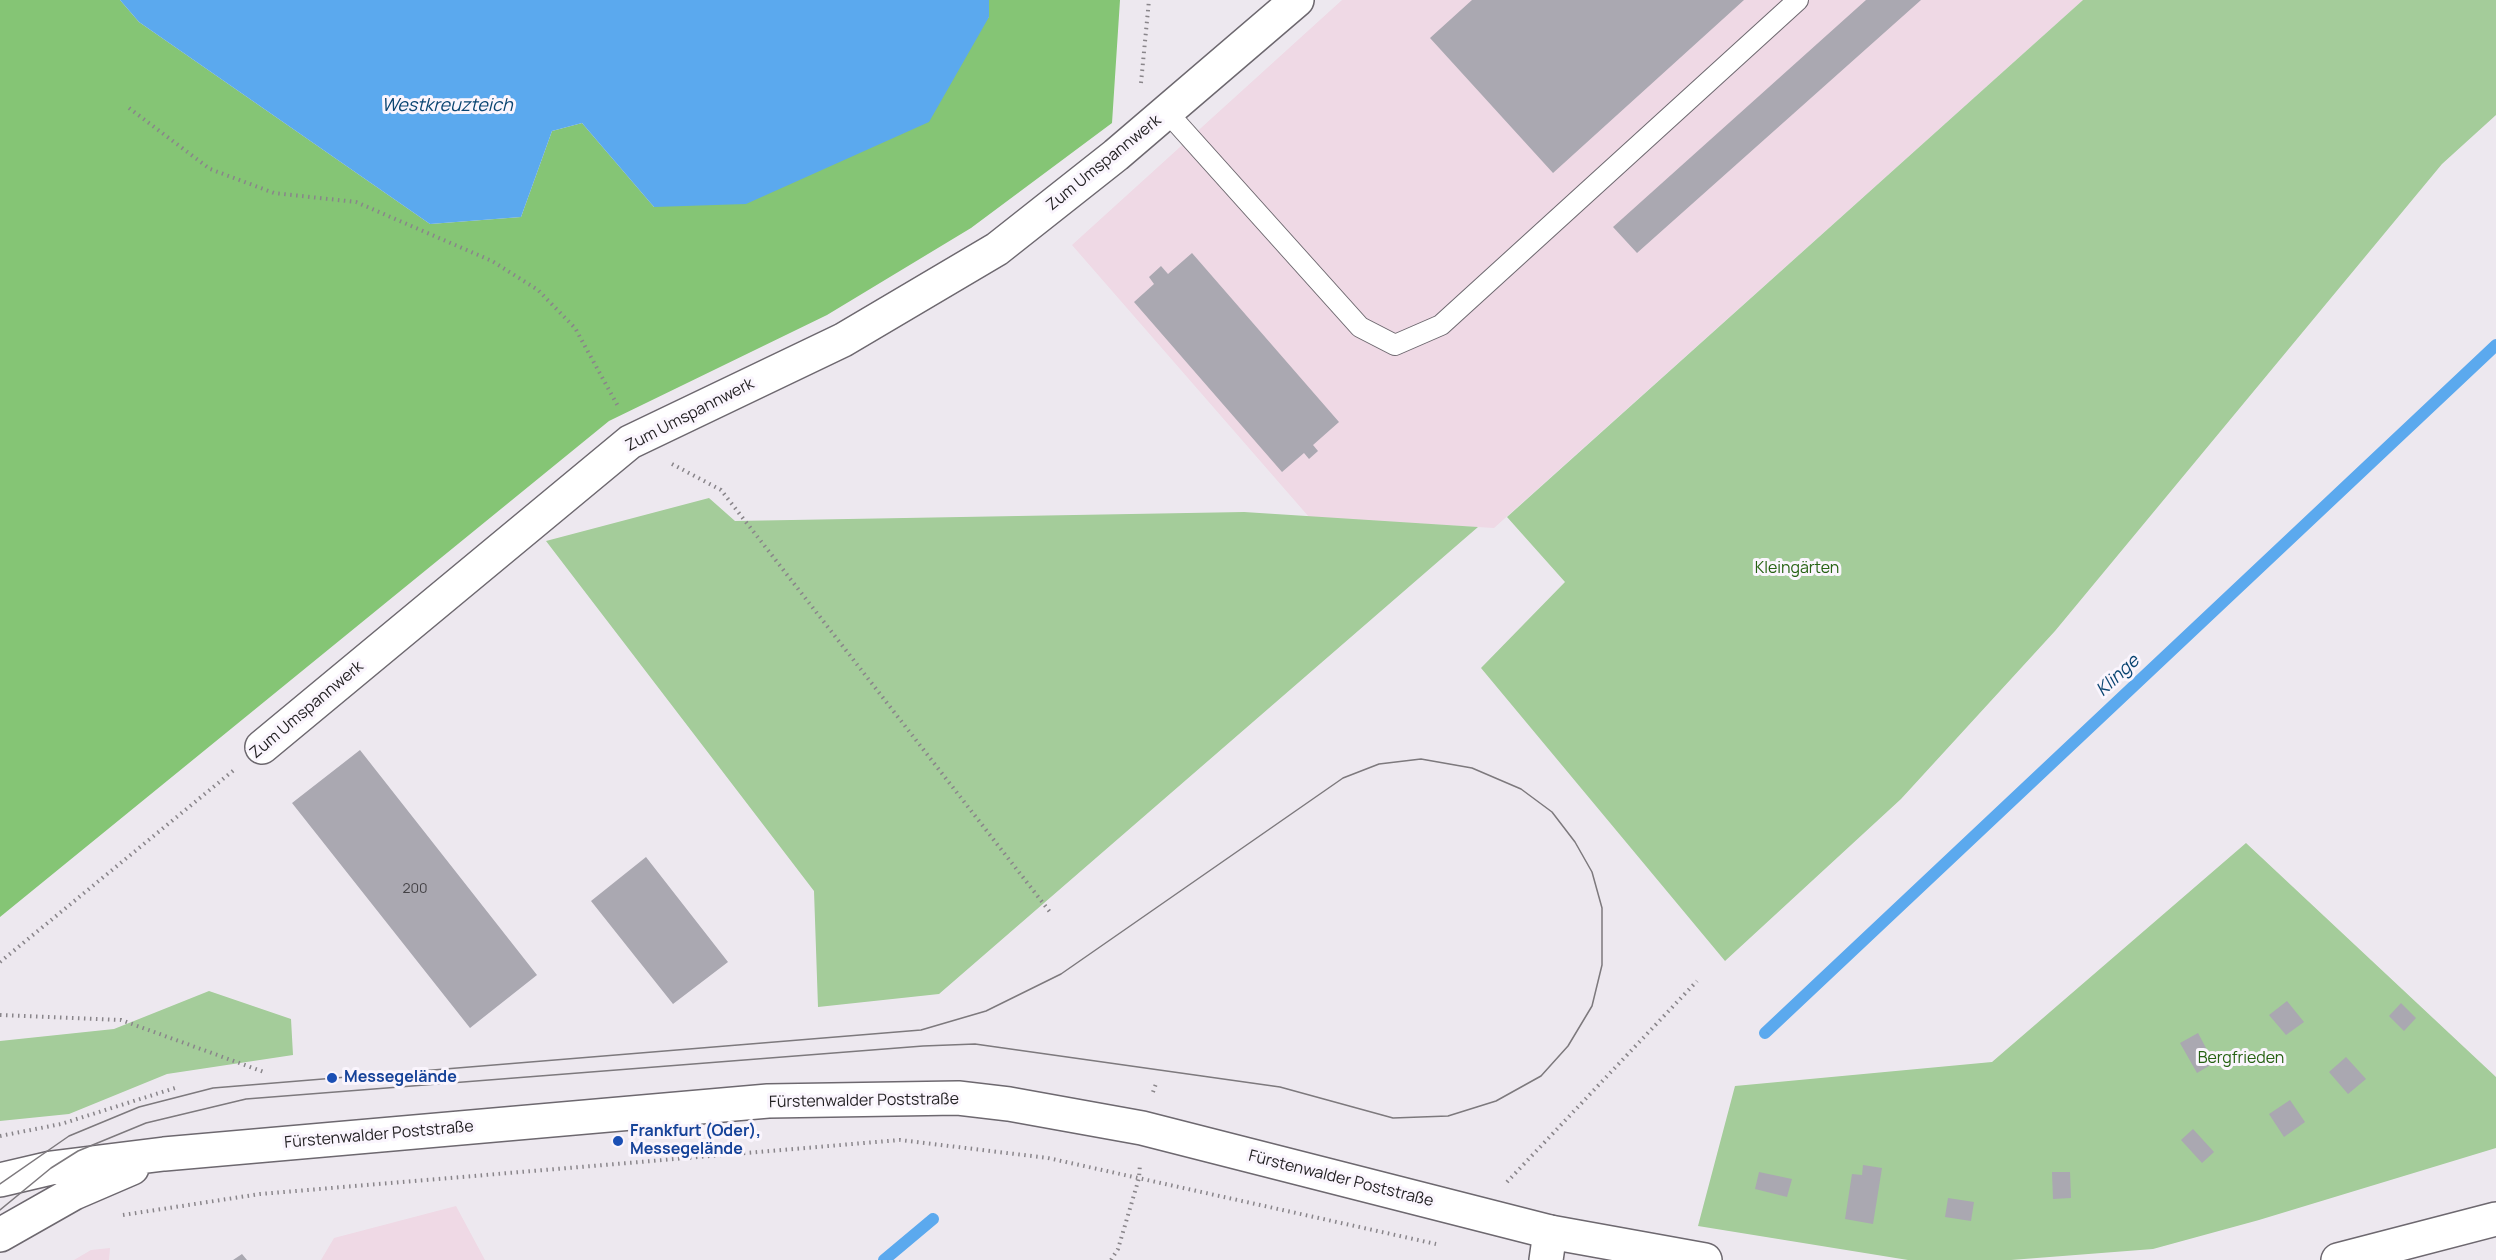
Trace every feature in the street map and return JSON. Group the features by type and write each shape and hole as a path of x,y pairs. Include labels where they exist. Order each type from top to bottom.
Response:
{"street":[{"name":"Zum Umspannwerk","path":"262,747 630,442 843,340 997,249 1136,138 1297,0"},
{"name":"Fürstenwalder Poststraße","path":"0,1180 51,1168 164,1154 768,1101 958,1098 1009,1104 1142,1128 1478,1213 1548,1246 1705,1260"},
{"name":"Fürstenwalder Poststraße","path":"0,1235 74,1193 164,1154"},
{"path":"2338,1260 2496,1219"}],"lane":[{"path":"1167,112 1359,327 1395,345 1441,325 1798,0"}],"path":[{"path":"1136,138 1149,0"},
{"path":"129,108 210,169 274,193 356,202 492,261 538,290 575,328 617,403 630,442 721,490 1050,912"},
{"name":"Zum Umspannwerk","path":"0,962 262,747"},
{"path":"1478,1213 1697,981"},
{"path":"0,1015 121,1020 264,1072"},
{"path":"1154,1088 1156,1081"},
{"path":"0,1136 61,1124 175,1088"},
{"path":"1111,1260 1119,1249 1139,1178 1142,1128"},
{"path":"115,1216 260,1194 900,1140 1048,1158 1438,1245"}],"shaded area":[{"path":"1342,0 2083,0 1494,528 1309,517 1072,245"},
{"path":"456,1206 485,1260 321,1260 334,1238"},
{"path":"110,1248 109,1260 74,1260 91,1250"}],"green space":[{"path":"0,0 120,0 139,22 430,224 521,217 552,131 582,123 654,207 989,17 989,0 1120,0 1112,123 971,228 827,315 609,421 0,917"},
{"name":"Kleingärten","path":"2083,0 2496,0 2496,115 2442,164 2055,631 1901,799 1725,961 1481,668 1565,582 1507,517"},
{"path":"709,498 735,521 1244,512 1478,527 939,994 818,1007 814,891 546,541"},
{"name":"Bergfrieden","path":"2246,843 2496,1077 2496,1148 2259,1220 2153,1249 2011,1260 1908,1260 1698,1226 1735,1086 1992,1062"},
{"path":"209,991 291,1019 293,1055 167,1074 69,1114 0,1121 0,1041 114,1029"}],"water":[{"name":"Westkreuzteich","path":"120,0 989,0 989,17 929,122 746,204 654,207 582,123 552,131 521,217 430,224 139,22"}],"building":[{"path":"1472,0 1744,0 1553,173 1430,38"},
{"path":"1866,0 1921,0 1637,253 1613,227"},
{"path":"1192,253 1339,422 1313,445 1318,451 1309,459 1304,453 1282,472 1134,302 1154,284 1149,277 1161,266 1168,274"},
{"path":"360,750 537,975 470,1028 292,803"},
{"path":"646,857 728,962 673,1004 591,901"},
{"path":"2287,1001 2304,1022 2286,1035 2269,1015"},
{"path":"2401,1003 2416,1018 2404,1031 2389,1016"},
{"path":"2198,1033 2214,1063 2197,1073 2180,1043"},
{"path":"2346,1057 2366,1079 2348,1094 2329,1072"},
{"path":"2290,1100 2305,1122 2284,1137 2269,1114"},
{"path":"2193,1129 2214,1152 2202,1163 2181,1140"},
{"path":"1863,1165 1882,1168 1873,1224 1845,1219 1852,1174 1862,1175"},
{"path":"1759,1172 1792,1179 1787,1197 1755,1189"},
{"path":"2052,1172 2070,1172 2071,1198 2053,1199"},
{"path":"1948,1198 1974,1202 1971,1221 1945,1217"},
{"path":"242,1254 247,1260 233,1260"}],"waterway":[{"name":"Klinge","path":"1765,1033 2496,345"},
{"name":"Klinge","path":"884,1260 933,1219"}],"tram line":[{"path":"0,1184 69,1136 139,1107 213,1088 921,1030 986,1011 1061,974 1343,778 1379,764 1421,759 1472,768 1521,789 1552,812 1575,842 1592,872 1602,908 1602,965 1592,1006 1568,1046 1541,1076 1496,1101 1448,1116 1393,1118 1280,1087 975,1044 923,1046 246,1099 146,1123 78,1151 51,1168 0,1210"}],"place":[{"name":"Messegelände","path":"332,1078"},
{"name":"Frankfurt (Oder), Messegelände","path":"618,1141"}]}
